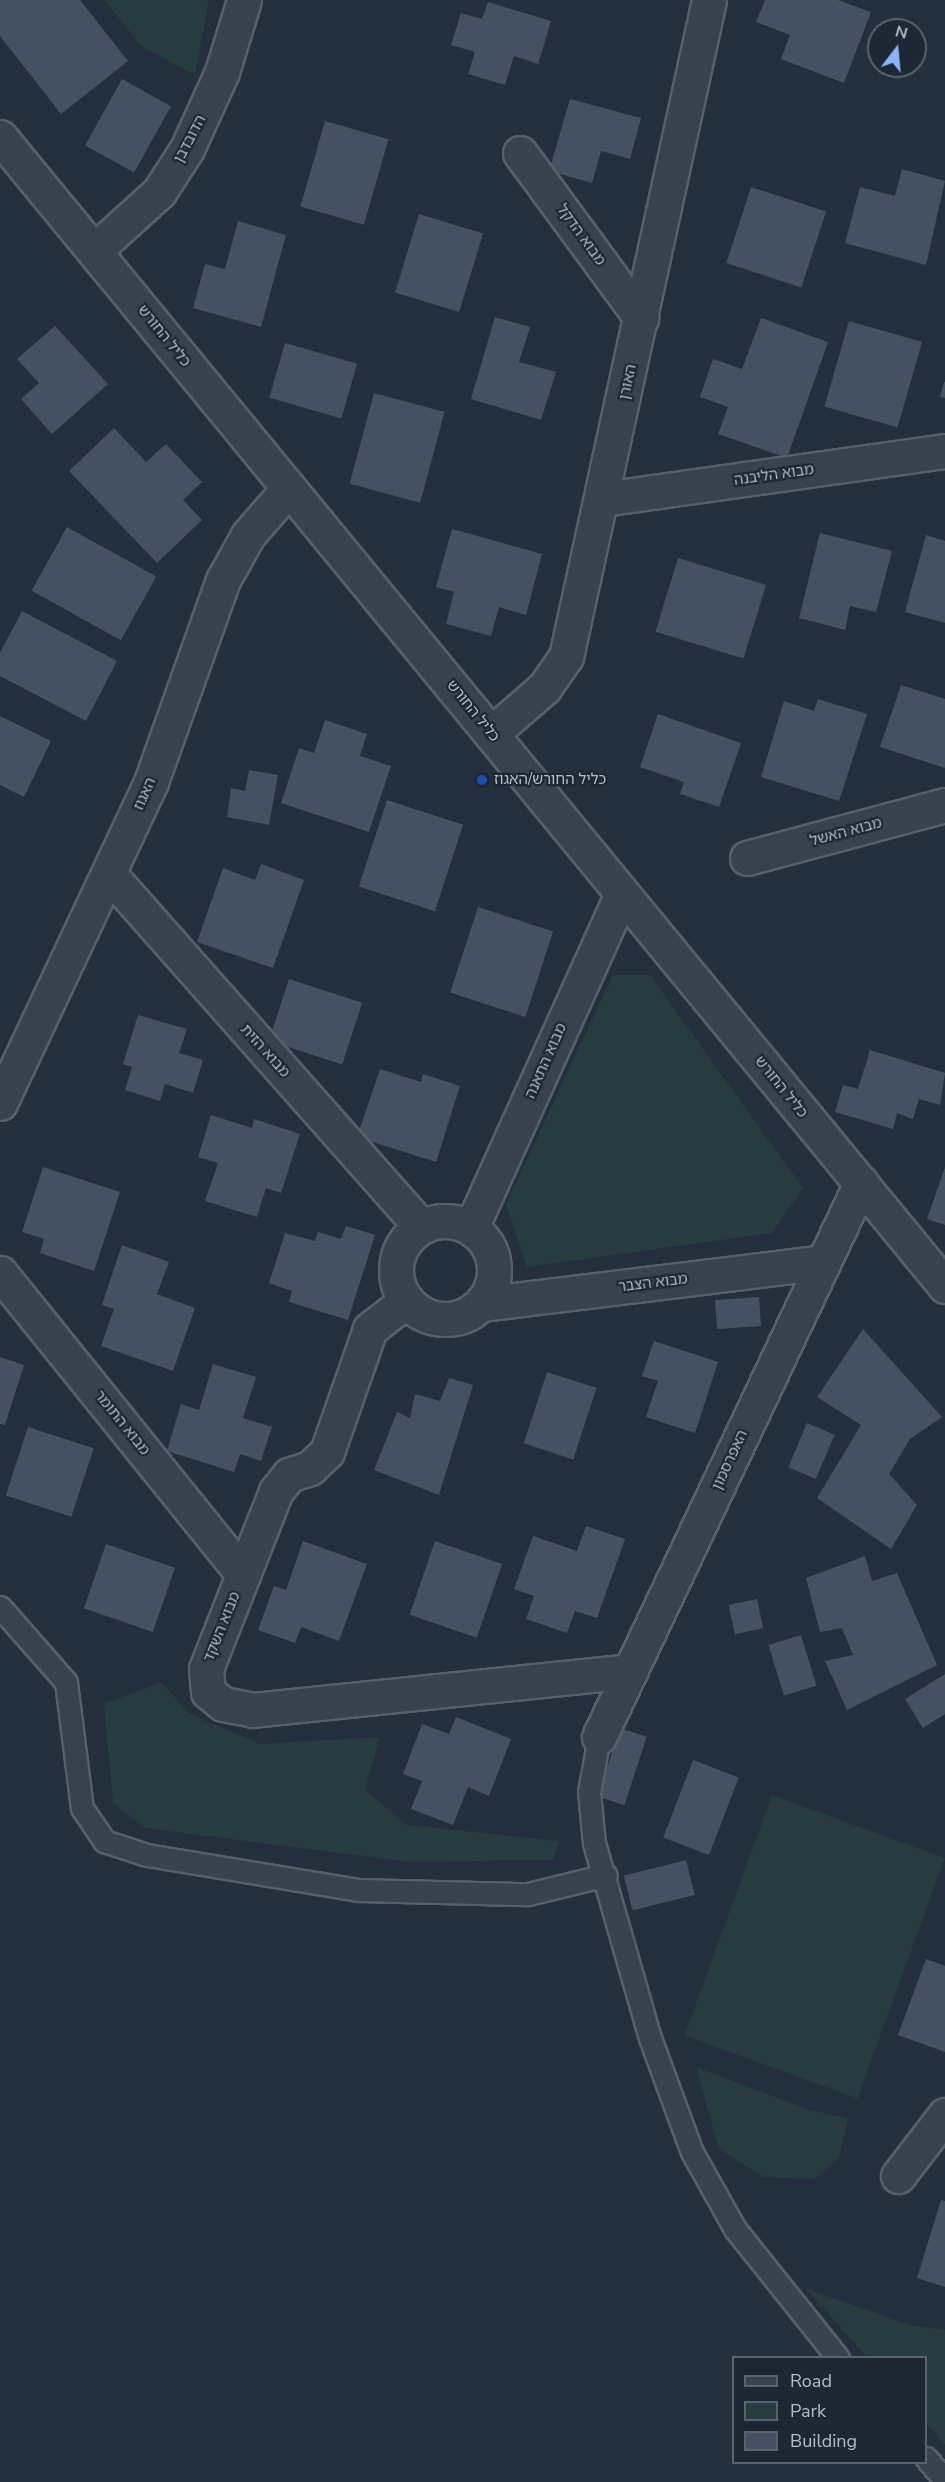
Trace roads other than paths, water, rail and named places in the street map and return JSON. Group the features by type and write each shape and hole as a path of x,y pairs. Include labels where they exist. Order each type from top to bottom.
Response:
{"street":[{"name":"הדובדבן","path":"94,251 159,192 187,149 222,72 244,0"},
{"name":"האורן","path":"491,734 544,688 566,657 603,499 708,0"},
{"name":"כליל החורש","path":"0,137 945,1286"},
{"name":"מבוא הדקל","path":"520,153 641,318"},
{"name":"מבוא הליבנה","path":"603,499 945,451"},
{"name":"האגוז","path":"0,1103 151,782 223,580 249,535 289,488"},
{"name":"מבוא האשל","path":"747,858 945,805"},
{"name":"מבוא הזית","path":"109,874 421,1227"},
{"name":"מבוא התאנה","path":"471,1228 622,894"},
{"name":"האפרסמון","path":"599,1737 861,1183"},
{"path":"437,1221 471,1228 492,1255 495,1272 482,1304 458,1318 440,1320 406,1301 395,1269 407,1237 421,1227 437,1221"},
{"name":"מבוא הצבר","path":"482,1304 823,1262"},
{"name":"מבוא התומר","path":"0,1273 243,1574"},
{"name":"מבוא השקד","path":"406,1301 370,1329 327,1452 310,1468 289,1475 276,1491 206,1669 208,1692 223,1704 253,1710 630,1671"},
{"path":"898,2176 945,2115"}],"lane":[{"path":"0,1607 66,1682 82,1808 104,1841 147,1855 359,1890 528,1894 606,1875"},
{"path":"599,1737 589,1792 594,1843 606,1875 650,2038 692,2152 735,2229 836,2356"},
{"path":"927,2459 945,2480"}],"place":[{"name":"כליל החורש/האגוז","path":"482,780"}]}
